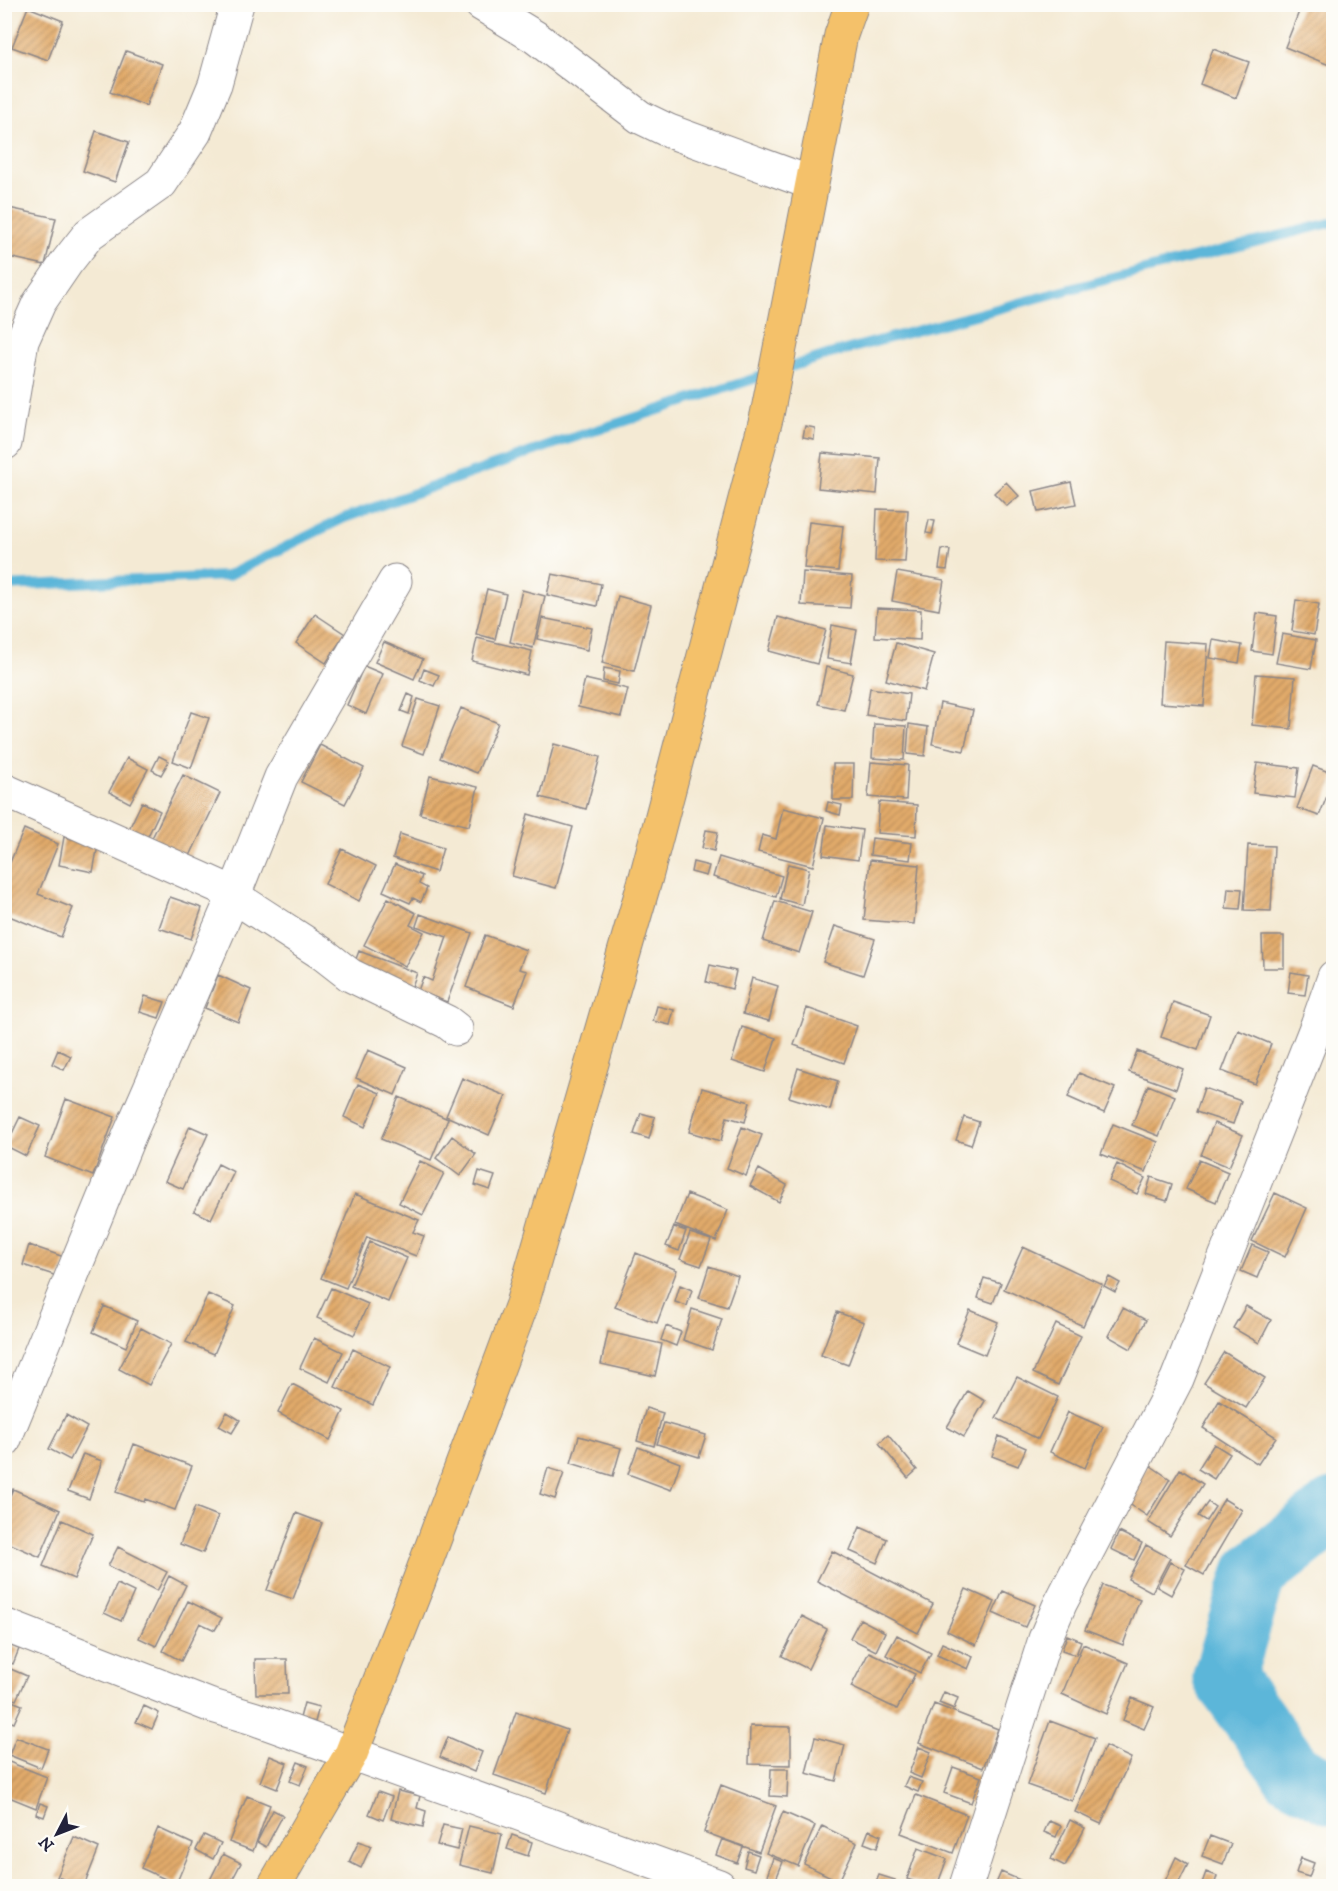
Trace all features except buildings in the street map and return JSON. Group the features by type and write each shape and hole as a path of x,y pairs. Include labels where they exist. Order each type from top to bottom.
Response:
{"main road":[{"path":"274,1887 351,1754 419,1581 522,1304 645,877 767,415 811,183 842,35 852,4"}],"street":[{"path":"5,442 22,342 39,303 66,262 89,234 161,183 195,132 211,93 237,4"},
{"path":"481,4 535,38 640,117 669,131 811,183"},
{"path":"4,1441 11,1400 234,895 281,777 395,581"},
{"path":"4,790 218,886 323,954 350,975 447,1022 456,1029"},
{"path":"966,1887 1046,1639 1060,1604 1177,1379 1334,977"},
{"path":"4,1625 209,1705 253,1718 719,1887"}],"waterway":[{"path":"4,586 227,576 344,518 557,443 830,354 1097,282 1334,222"},
{"path":"1334,1510 1255,1573 1224,1677 1293,1773 1334,1794"}]}
